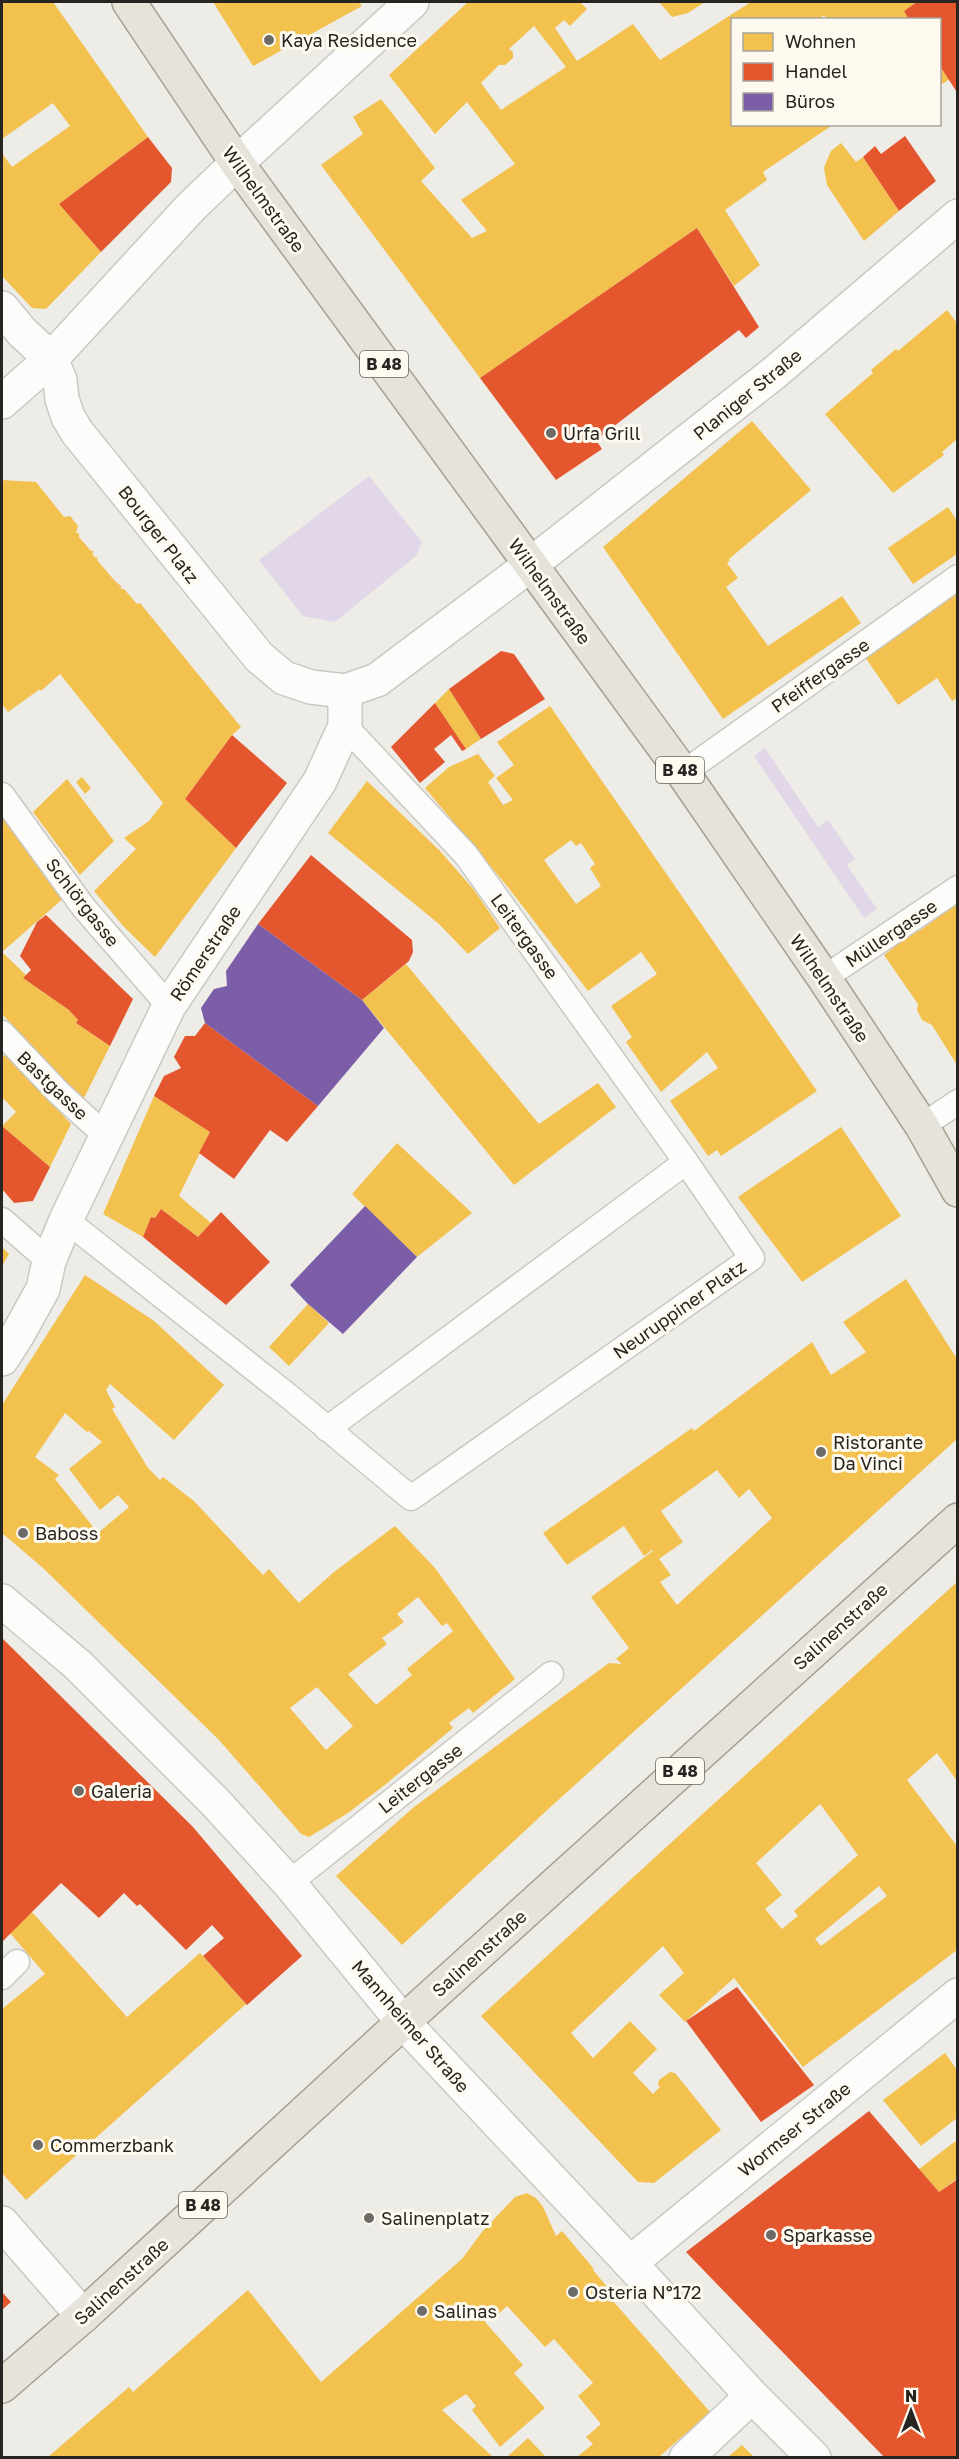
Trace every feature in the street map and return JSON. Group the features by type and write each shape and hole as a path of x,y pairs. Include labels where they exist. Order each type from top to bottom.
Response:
{"main road":[{"name":"Wilhelmstraße","path":"129,2 237,163 683,773 824,978 922,1126 957,1190"},
{"name":"Salinenstraße","path":"2,2386 83,2316 403,2022 957,1520"}],"street":[{"path":"2,402 51,358 191,207 412,2"},
{"name":"Planiger Straße","path":"530,565 774,374 957,216"},
{"path":"2,308 22,332 51,358"},
{"name":"Bourger Platz","path":"51,358 60,380 62,399 68,417 77,432 259,657 284,678 311,687 345,691 377,680 530,565"},
{"name":"Römerstraße","path":"2,1359 43,1289 49,1261 66,1220 169,1006 320,781 345,726 345,691"},
{"name":"Mannheimer Straße","path":"2,1600 78,1665 148,1733 289,1883 403,2022 752,2396 814,2457"},
{"name":"Wormser Straße","path":"630,2263 957,1995"},
{"path":"2,2223 83,2316"},
{"path":"686,2457 752,2396"}],"lane":[{"name":"Pfeiffergasse","path":"683,773 957,577"},
{"name":"Leitergasse","path":"345,726 466,855 686,1162"},
{"name":"Schlörgasse","path":"2,795 84,908 169,1006"},
{"name":"Müllergasse","path":"824,978 957,888"},
{"name":"Bastgasse","path":"2,1033 59,1093 106,1136"},
{"path":"922,1126 957,1102"},
{"name":"Neuruppiner Platz","path":"327,1429 411,1498 752,1258 686,1162"},
{"path":"66,1220 327,1429 686,1162"},
{"path":"2,1220 49,1261"},
{"name":"Leitergasse","path":"289,1883 551,1674"}],"shaded area":[{"path":"369,476 422,542 416,556 335,622 303,616 259,560"},
{"path":"765,748 818,827 828,820 855,859 847,865 877,909 864,918 754,756"}],"building: Wohnen":[{"path":"2,2 53,2 148,137 59,204 101,252 46,309 32,308 2,276 2,153 12,167 70,126 53,103 2,139"},
{"name":"Kaya Residence","path":"213,2 359,2 362,6 253,66"},
{"path":"468,2 583,2 581,3 587,9 570,26 564,20 555,28 577,61 633,24 660,60 751,2 917,2 904,11 908,18 826,18 824,15 820,18 731,18 731,126 831,126 763,172 767,180 725,210 760,265 734,286 697,228 480,378 321,165 363,134 353,117 381,99 435,168 421,181 472,238 487,231 461,200 515,164 467,102 435,134 389,75","holes":["534,26 566,67 501,110 481,83 499,65 505,65 513,58 513,52 509,49"]},
{"path":"659,2 705,2 688,13 672,17"},
{"path":"941,68 949,80 941,84"},
{"path":"841,143 856,162 863,157 899,211 864,241 827,185 824,168 831,151"},
{"path":"947,310 957,323 957,439 942,452 944,455 893,493 825,414 873,373 871,370 896,349 898,351"},
{"path":"752,421 811,490 729,559 727,563 738,578 726,587 768,646 842,596 861,623 723,719 603,547"},
{"path":"2,480 36,482 64,517 70,516 78,526 76,533 79,533 79,537 91,551 94,551 92,554 96,558 98,556 97,560 122,587 120,589 124,589 137,604 140,603 241,727 232,735 185,799 236,848 155,957 125,928 94,891 136,849 124,838 149,821 163,803 60,674 41,691 40,689 8,712 2,704"},
{"path":"948,507 957,521 957,554 913,584 888,548"},
{"path":"957,591 957,698 952,701 937,678 898,705 865,657"},
{"path":"449,689 481,739 466,749 435,703"},
{"path":"550,706 817,1091 721,1156 717,1150 708,1156 670,1101 718,1068 707,1052 661,1092 626,1042 632,1037 611,1006 657,974 641,952 588,991 507,886 425,788 449,767 478,754 495,776 488,782 503,805 513,800 496,778 514,765 497,742","holes":["571,840 576,846 581,843 595,864 590,868 601,886 576,904 544,860"]},
{"path":"82,777 91,788 85,794 76,782"},
{"path":"67,779 114,841 80,875 33,812"},
{"path":"367,781 440,851 474,890 500,928 468,954 439,924 328,833"},
{"path":"2,809 66,896 2,952"},
{"path":"957,904 957,1065 932,1025 922,1020 917,1010 918,1004 884,955 917,929 919,931"},
{"path":"2,952 26,975 23,978 69,1010 78,1020 76,1023 110,1046 83,1100 2,1014"},
{"path":"406,964 539,1124 598,1083 616,1107 514,1185 362,1000"},
{"path":"6,1054 71,1124 50,1167 2,1126 16,1112 3,1098 2,1100 2,1057"},
{"path":"154,1096 210,1132 179,1196 211,1223 198,1237 161,1209 155,1218 151,1217 143,1237 103,1214"},
{"path":"841,1127 901,1216 802,1282 738,1197"},
{"path":"397,1143 472,1213 417,1257 352,1194"},
{"path":"2,1247 9,1254 2,1266"},
{"path":"85,1275 154,1321 224,1385 174,1440 110,1384 106,1390 115,1407 112,1409 148,1468 160,1480 163,1477 194,1501 263,1575 269,1569 299,1603 334,1572 395,1526 435,1568 515,1679 473,1713 469,1708 449,1723 453,1728 348,1813 309,1837 301,1834 219,1740 43,1568 2,1533 2,1405","holes":["65,1413 102,1442 69,1469 100,1510 118,1495 129,1507 98,1533 55,1479 59,1475 35,1457","418,1597 442,1626 447,1623 453,1631 407,1669 412,1675 376,1705 348,1674 387,1644 382,1638 404,1622 397,1614","317,1687 353,1726 326,1750 290,1708"]},
{"path":"906,1279 957,1359 957,1439 545,1812 402,1945 336,1876 414,1807 523,1726 609,1663 622,1664 616,1659 629,1648 591,1597 653,1551 644,1556 624,1526 567,1565 543,1533 692,1428 694,1431 812,1342 831,1375 866,1352 843,1322","holes":["717,1470 739,1498 749,1489 772,1518 677,1605 660,1582 671,1575 659,1559 683,1542 661,1511"]},
{"path":"308,1304 329,1323 289,1366 269,1347"},
{"path":"957,1582 957,1781 937,1753 907,1780 957,1846 957,1950 803,2067 734,1978 685,2022 659,1995 684,1973 663,1946 571,2033 593,2058 630,2021 657,2049 633,2073 653,2094 660,2087 659,2080 670,2072 675,2073 721,2130 654,2183 638,2182 481,2016","holes":["820,1804 858,1855 794,1911 798,1916 782,1929 765,1909 782,1895 756,1863","879,1886 887,1896 821,1946 815,1939"]},
{"path":"32,1912 127,2017 200,1953 246,2004 26,2200 2,2173 2,2009 45,1974 10,1933"},
{"path":"945,2053 957,2070 957,2118 921,2146 883,2100"},
{"path":"957,2140 957,2179 939,2192 919,2169"},
{"path":"527,2193 536,2198 543,2207 556,2236 562,2231 608,2288 606,2293 710,2412 659,2457 577,2457 593,2444 586,2437 601,2424 578,2396 593,2383 554,2339 545,2347 507,2306 494,2318 492,2315 485,2322 523,2365 514,2373 545,2408 500,2447 472,2410 476,2406 466,2394 442,2410 493,2457 48,2457 129,2387 133,2392 248,2290 321,2382 462,2259 482,2232 515,2197"},
{"path":"528,2438 546,2457 507,2457"},
{"path":"742,2445 754,2457 728,2457"}],"building: Handel":[{"path":"917,2 958,2 958,94 941,68 941,18 908,18 904,11"},
{"path":"905,136 936,181 899,211 863,157 875,146 881,154"},
{"path":"148,137 172,168 171,182 101,252 59,204"},
{"path":"697,228 759,327 746,338 739,330 596,440 602,449 556,480 480,378"},
{"path":"501,651 514,654 545,699 481,739 449,689"},
{"path":"435,703 466,749 462,751 451,735 434,749 445,762 420,783 391,747"},
{"path":"232,735 287,783 236,848 185,799"},
{"path":"311,855 412,940 413,952 409,961 362,1000 258,924"},
{"path":"46,915 133,999 110,1046 76,1023 78,1020 69,1010 23,978 31,970 20,956 37,922"},
{"path":"205,1023 318,1106 287,1142 270,1130 234,1179 199,1153 210,1132 154,1096 164,1076 181,1068 174,1057 185,1036 195,1036"},
{"path":"2,1126 50,1167 33,1201 14,1203 2,1189"},
{"path":"161,1209 198,1237 221,1212 270,1262 226,1305 143,1237 151,1217 155,1218"},
{"name":"Galeria","path":"2,1638 193,1827 302,1956 247,2005 203,1956 224,1938 212,1925 186,1950 140,1904 137,1906 124,1893 99,1918 61,1883 2,1942"},
{"path":"737,1987 814,2085 761,2122 686,2021"},
{"path":"869,2111 939,2192 958,2179 958,2458 885,2458 686,2252"},
{"path":"2,2292 11,2302 2,2310"}],"building: Büros":[{"path":"258,924 362,1000 384,1028 318,1106 205,1023 201,1008 214,989 227,986 226,971"},
{"path":"365,1206 417,1257 343,1334 290,1285"}],"place":[{"name":"Kaya Residence","path":"269,40"},
{"name":"Urfa Grill","path":"551,433"},
{"name":"Ristorante Da Vinci","path":"821,1452"},
{"name":"Baboss","path":"23,1533"},
{"name":"Galeria","path":"79,1791"},
{"name":"Commerzbank","path":"38,2145"},
{"name":"Salinenplatz","path":"369,2218"},
{"name":"Sparkasse","path":"771,2235"},
{"name":"Osteria N°172","path":"573,2292"},
{"name":"Salinas","path":"422,2311"}]}
